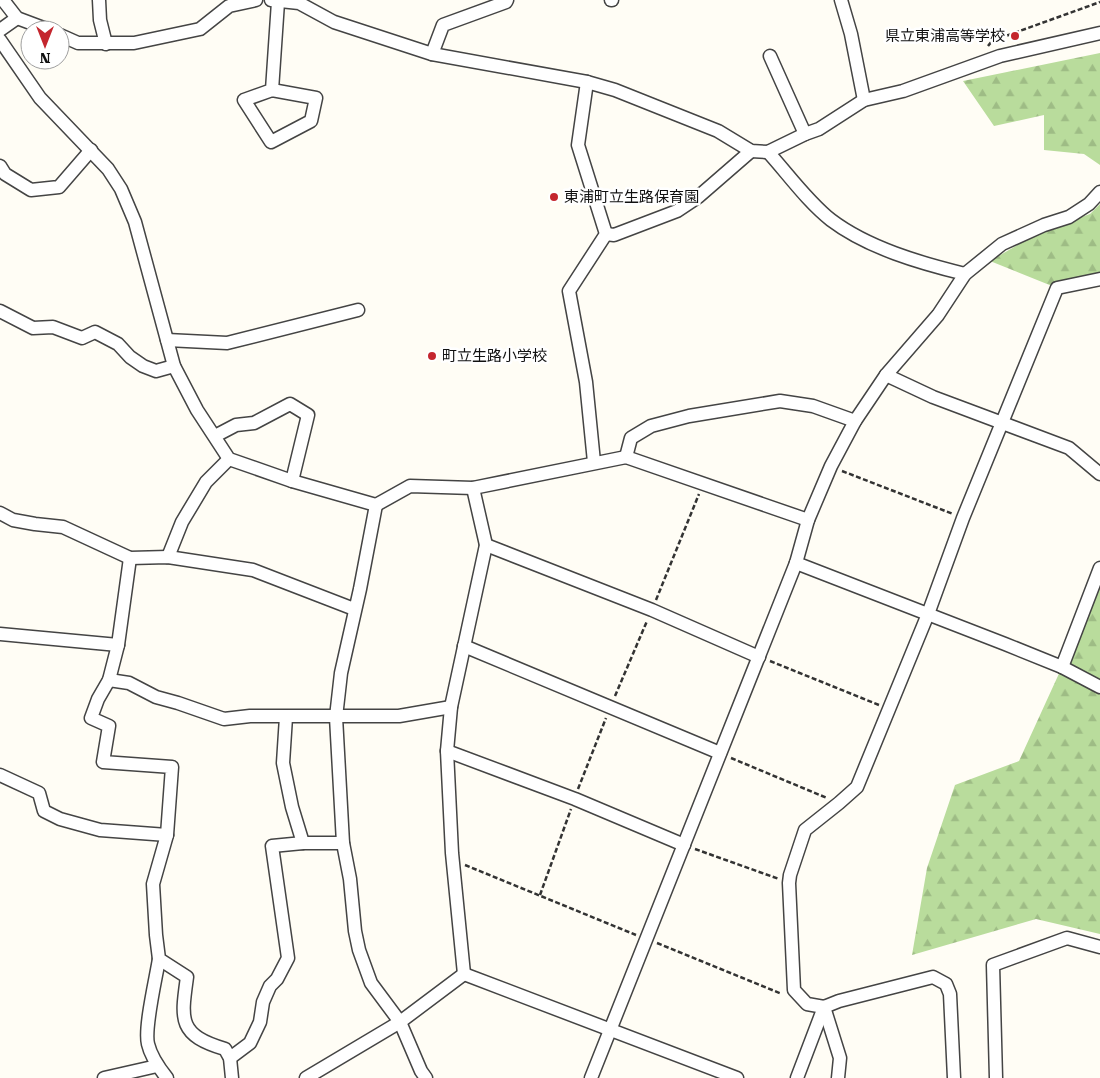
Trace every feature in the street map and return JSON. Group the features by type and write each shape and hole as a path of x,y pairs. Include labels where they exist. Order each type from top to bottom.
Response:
{"street":[{"path":"3,0 17,18 22,20"},
{"path":"99,0 100,20 106,44"},
{"path":"70,39 78,43 134,43 200,29 229,6 256,0"},
{"path":"432,54 443,26 507,0"},
{"path":"841,0 852,34 864,100"},
{"path":"272,90 275,1 300,3 334,22 432,54 587,82 615,90 718,131 751,151 768,152 819,129 864,100 903,91 1000,56 1100,33"},
{"path":"0,30 17,18"},
{"path":"0,40 40,98 91,150 122,189 135,222 174,366 197,410 229,459 292,482 376,505 410,486 474,488 626,456 808,520"},
{"path":"770,56 805,134"},
{"path":"587,82 578,145 606,234"},
{"path":"272,90 316,98 311,121 271,142 244,100 272,90"},
{"path":"0,166 5,174 31,190 59,187 91,150"},
{"path":"606,234 614,235 678,211 698,197 751,151"},
{"path":"768,152 830,219 853,234 922,264 965,274"},
{"path":"591,1078 760,657 796,563 808,520 831,466 855,421 886,375 938,314 965,274 1002,244 1044,224 1069,216 1089,204 1100,192"},
{"path":"594,462 586,382 569,291 606,234"},
{"path":"954,1078 950,994 946,984 933,977 839,1001 824,1007 808,1004 794,990 790,875 805,830 857,787 928,614 963,518 1057,288 1100,279"},
{"path":"167,340 227,343 358,310"},
{"path":"0,311 33,328 53,327 82,338 95,332 118,344 130,357 143,366 156,371 174,366"},
{"path":"886,375 933,397 1069,448 1100,474"},
{"path":"626,456 631,438 651,426 688,416 780,401 812,406 855,421"},
{"path":"215,436 236,425 254,423 290,404 308,415 292,482"},
{"path":"168,557 182,522 206,482 229,459"},
{"path":"464,974 452,860 447,751 451,707 486,545 474,488"},
{"path":"376,505 360,590 354,609 341,673 336,717 343,843 350,879 355,931 359,950 371,982 400,1022 420,1076"},
{"path":"0,513 13,520 63,527 130,558 168,557 254,570 354,609"},
{"path":"486,545 652,610 760,657"},
{"path":"130,558 118,645 109,680 98,699 91,718 109,726 103,762 172,767 167,835 154,884 159,959 147,1043 157,1066 167,1078"},
{"path":"796,563 1062,668 1100,687"},
{"path":"1062,668 1100,568"},
{"path":"0,634 118,645"},
{"path":"464,646 720,753"},
{"path":"109,680 129,683 156,697 224,719 250,716 399,716 451,707"},
{"path":"286,716 283,763 292,807 303,843"},
{"path":"447,751 574,799 684,845"},
{"path":"0,775 39,793 44,811 60,819 100,830 167,835"},
{"path":"230,1058 250,1043 260,1022 263,1002 270,986 277,979 288,958 272,846 303,843 343,843"},
{"path":"996,1078 993,965 1067,938 1100,947"},
{"path":"159,959 187,977 183,1010 186,1025 191,1033 206,1043 225,1049 230,1058 232,1078"},
{"path":"306,1078 400,1022 464,974"},
{"path":"464,974 737,1078"},
{"path":"797,1078 824,1007"},
{"path":"824,1007 840,1058 838,1078"},
{"path":"104,1078 157,1066"}],"path":[{"path":"987,48 992,41 1100,2"},
{"path":"831,466 963,518"},
{"path":"540,895 574,799 703,483"},
{"path":"760,657 889,709"},
{"path":"720,753 840,803"},
{"path":"684,845 789,883"},
{"path":"452,860 808,1004"}],"green space":[{"path":"1100,53 1100,165 1084,154 1044,150 1044,115 994,126 963,81"},
{"path":"1100,204 1100,279 1057,288 990,261 1040,232 1090,214"},
{"path":"1100,568 1100,934 1036,919 912,955 927,868 955,785 1019,761 1062,667"}],"place":[{"name":"県立東浦高等学校","path":"1015,36"},
{"name":"東浦町立生路保育園","path":"554,197"},
{"name":"町立生路小学校","path":"432,356"}]}
